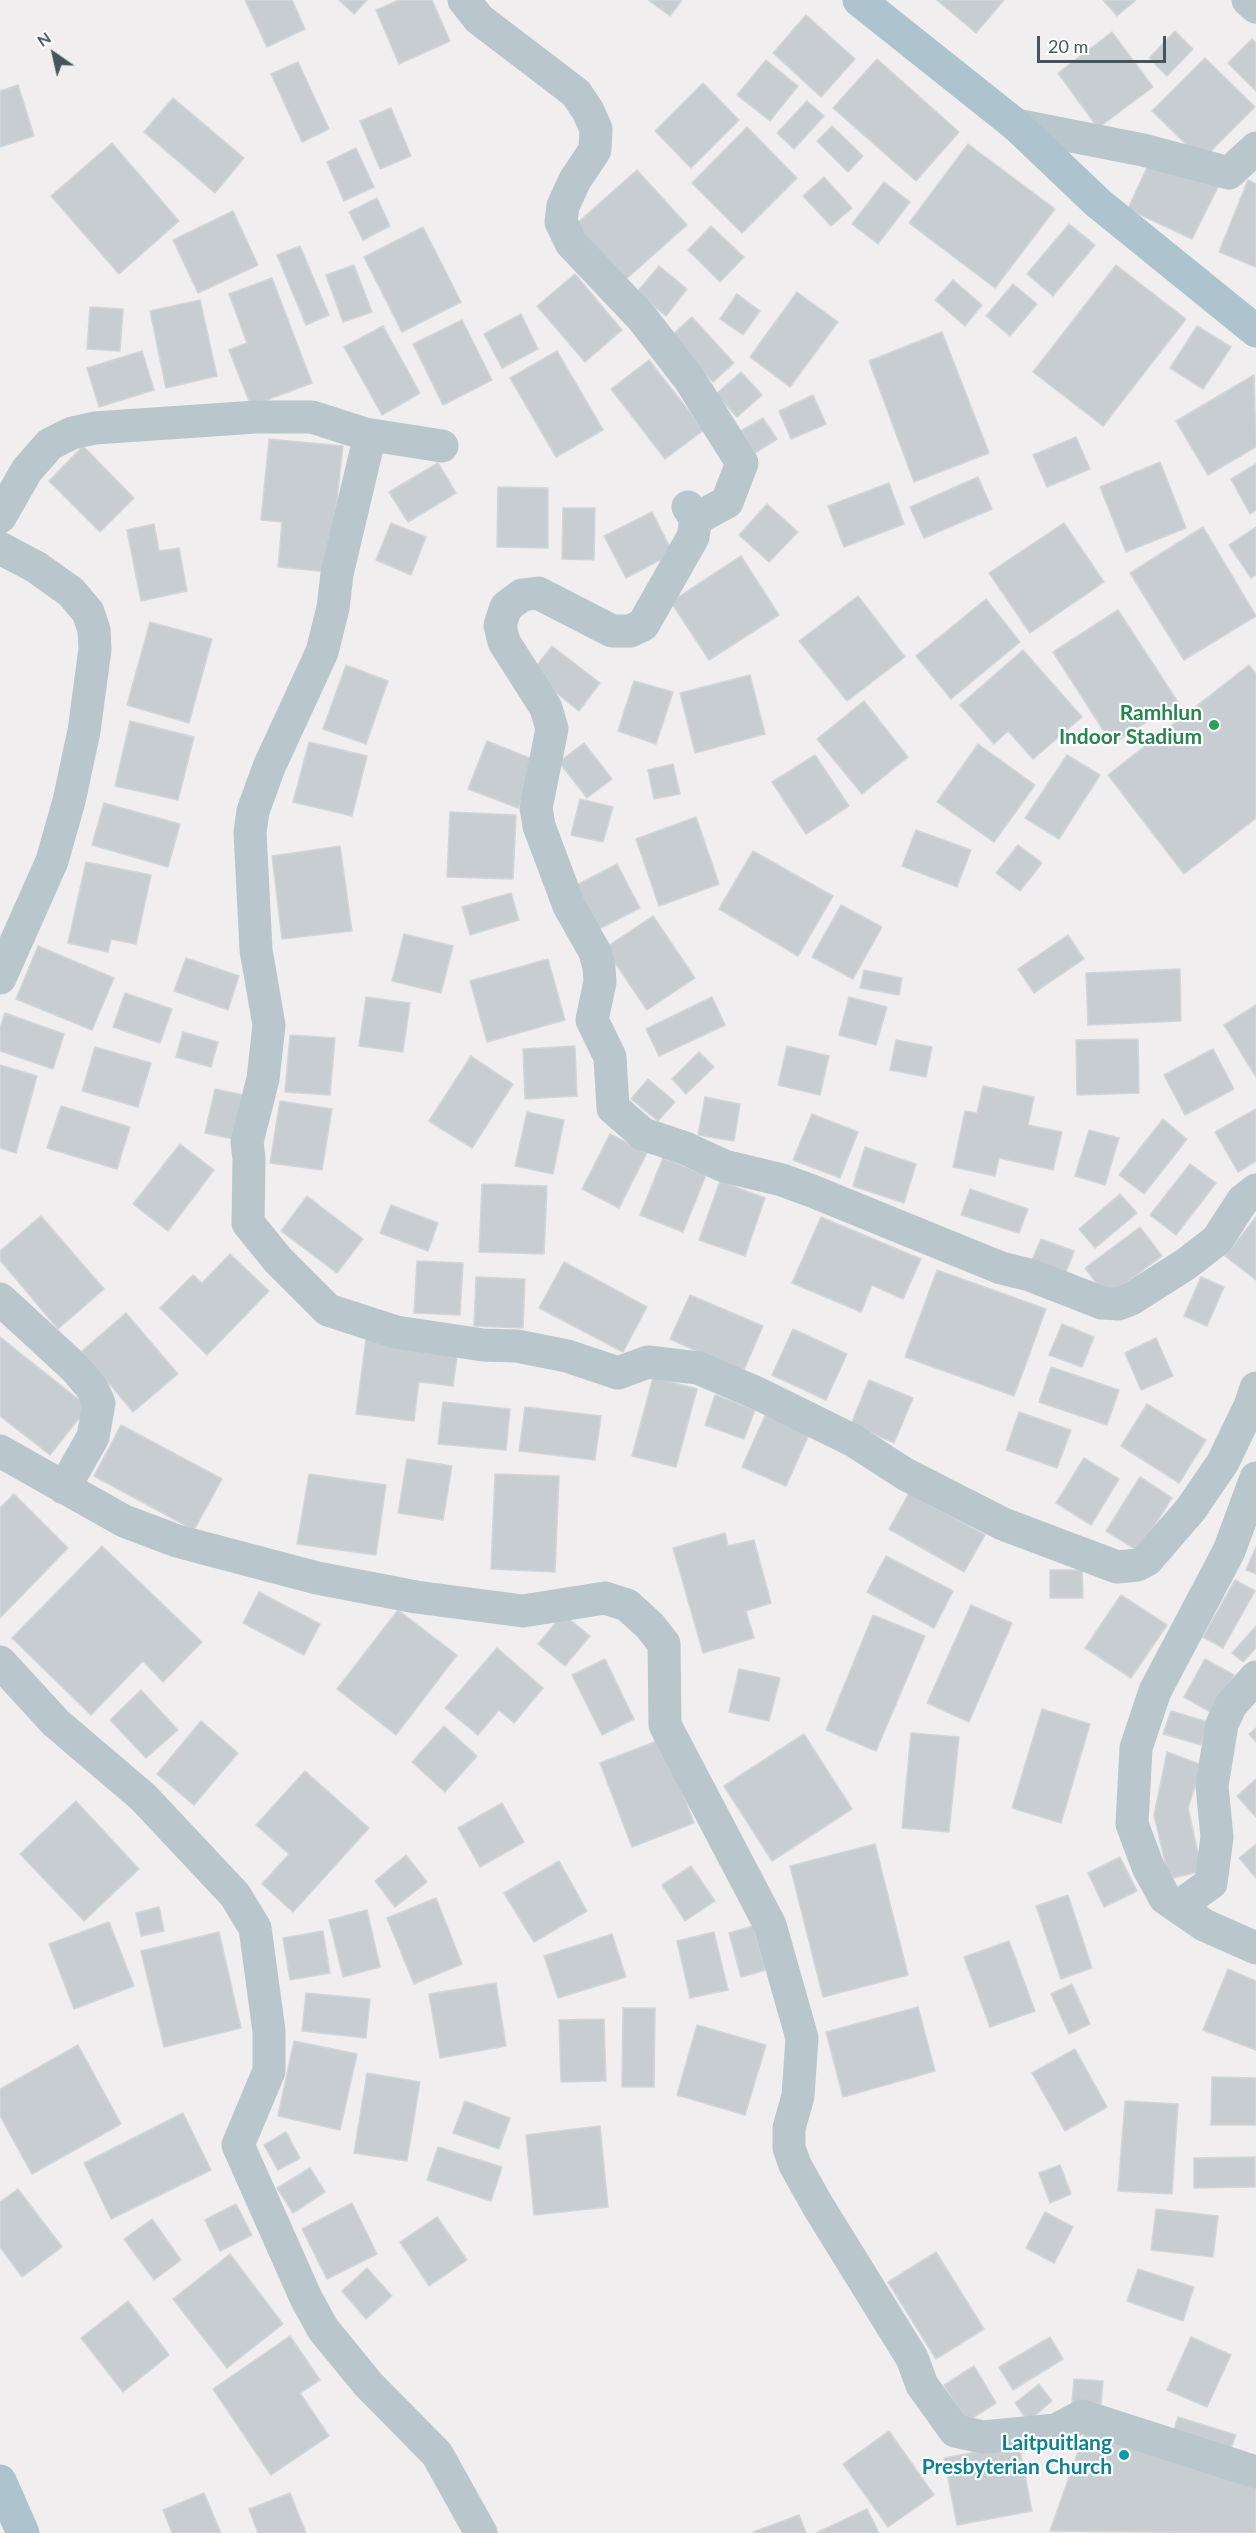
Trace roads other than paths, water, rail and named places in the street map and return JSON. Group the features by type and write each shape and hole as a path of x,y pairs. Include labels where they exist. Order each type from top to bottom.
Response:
{"main road":[{"path":"859,0 1016,125 1098,203 1256,331"},
{"path":"0,2481 23,2533"}],"street":[{"path":"464,0 479,20 576,93 588,111 596,129 595,150 567,197 561,222 571,243 642,318 690,380 742,463 727,502 692,513 693,537 643,625 630,631 612,631 538,594 522,595 506,607 500,624 504,642 546,708 552,729 537,808 539,826 569,906 594,952 599,967 600,982 592,1020 610,1057 613,1108 643,1134 685,1148 724,1166 782,1180 812,1191 1001,1268 1030,1275 1101,1303 1118,1304 1131,1299 1186,1264 1217,1240 1243,1200 1256,1190"},
{"path":"1248,0 1256,7"},
{"path":"1016,125 1143,150 1229,173 1256,148"},
{"path":"0,517 27,470 50,444 72,434 95,428 256,417 312,417 370,435 442,446"},
{"path":"370,435 337,574 333,608 322,652 269,767 253,811 250,832 256,950 269,1025 263,1079 247,1142 248,1223 278,1260 328,1310 396,1332 483,1345 517,1347 567,1356 618,1373 648,1362 698,1368 757,1393 854,1441 905,1474 972,1509 1079,1554 1117,1566 1137,1565 1147,1560 1191,1509 1223,1462 1250,1406 1256,1388"},
{"path":"0,548 36,567 71,592 88,612 94,630 95,649 84,731 69,801 52,861 0,978"},
{"path":"0,1299 75,1368 92,1388 99,1403 99,1415 93,1437 64,1488"},
{"path":"0,1451 123,1521 177,1541 317,1578 416,1597 523,1611 605,1598 627,1605 650,1626 664,1644 665,1725 770,1925 802,2038 798,2096 789,2128 789,2148 795,2165 912,2358 922,2385 955,2431 983,2437 1056,2430 1082,2416 1114,2424 1256,2472"},
{"path":"1256,1478 1229,1551 1155,1691 1137,1748 1132,1824 1148,1867 1165,1898 1204,1924 1256,1948"},
{"path":"0,1662 56,1723 143,1797 235,1895 255,1928 269,2031 269,2071 238,2145 306,2298 323,2329 368,2384 437,2454 481,2533"},
{"path":"1178,1907 1211,1883 1217,1837 1212,1786 1222,1724 1231,1705 1256,1677"}],"place":[{"name":"Ramhlun Indoor Stadium","path":"1214,725"},
{"name":"Laitpuitlang Presbyterian Church","path":"1124,2455"}]}
